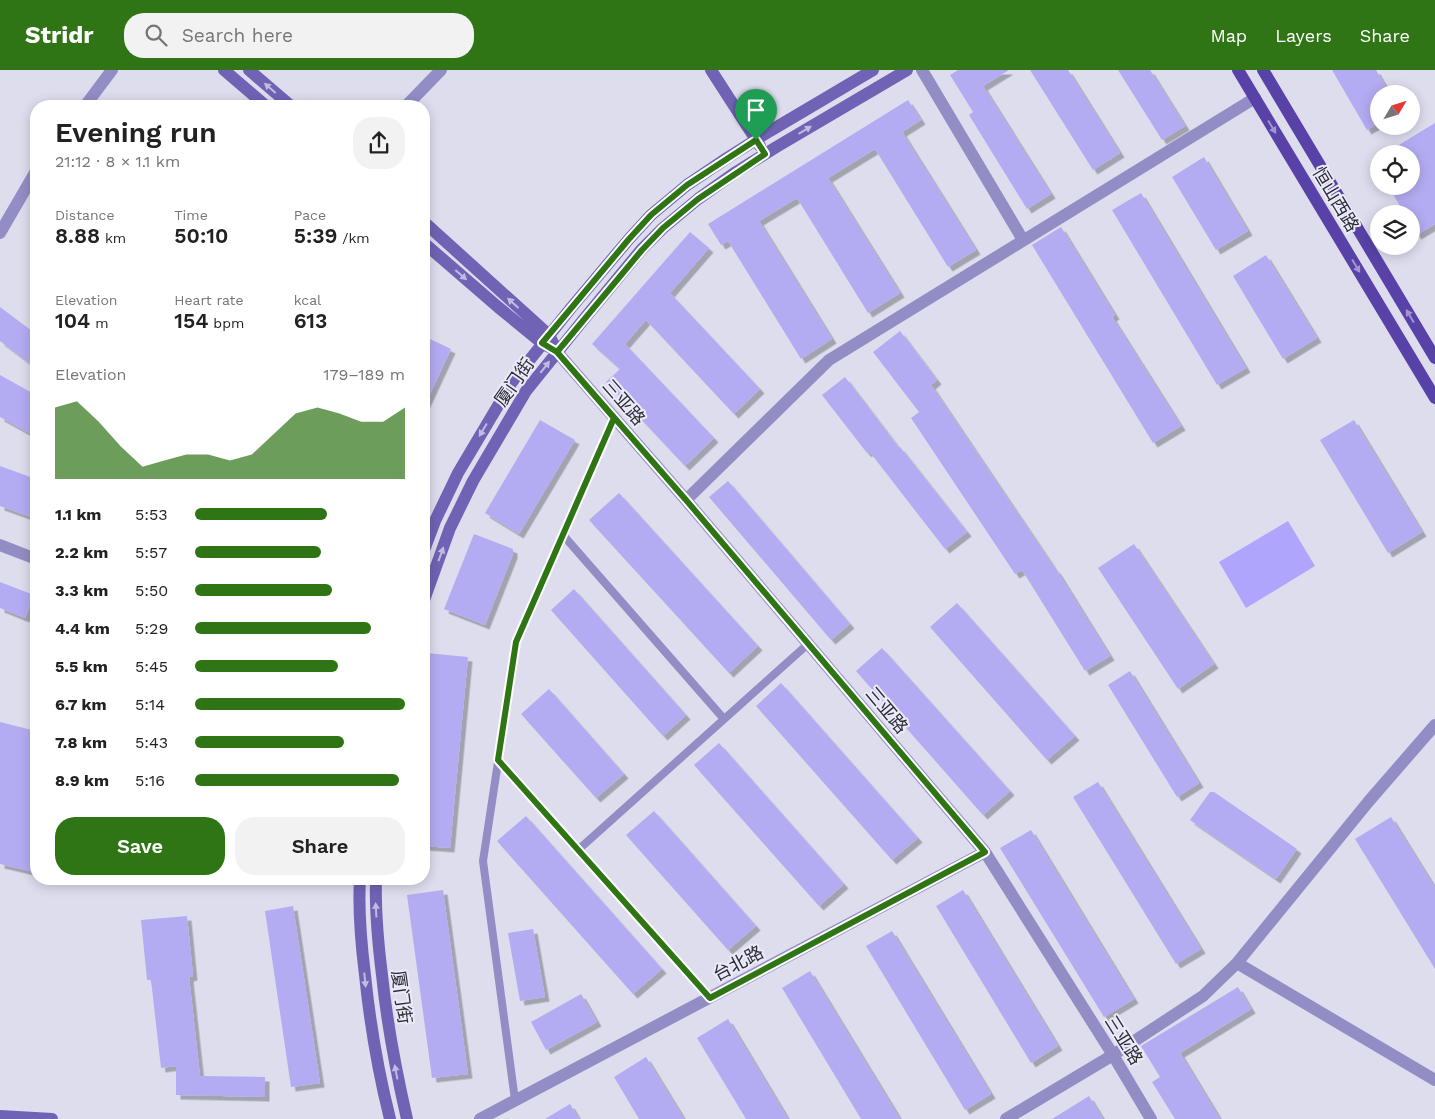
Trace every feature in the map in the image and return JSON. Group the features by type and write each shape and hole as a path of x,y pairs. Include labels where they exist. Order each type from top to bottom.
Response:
{"main road":[{"path":"224,70 259,100"},
{"path":"249,70 284,100"},
{"path":"710,70 765,154"},
{"name":"厦门街","path":"430,533 458,473 512,382 629,239 651,215 687,185 756,140 873,70"},
{"name":"厦门街","path":"430,583 450,528 472,481 526,392 635,258 663,228 698,199 765,154 907,70"},
{"name":"恒山西路","path":"1238,70 1435,398"},
{"name":"恒山西路","path":"1263,70 1435,358"},
{"name":"三亚路","path":"430,228 546,339 557,352"},
{"name":"三亚路","path":"430,248 498,308 546,339"},
{"name":"厦门街","path":"360,885 361,946 367,998 375,1053 390,1119"},
{"name":"厦门街","path":"376,885 378,935 384,995 392,1050 407,1119"},
{"path":"0,1116 52,1119"}],"street":[{"path":"90,100 112,70"},
{"path":"412,100 441,70"},
{"path":"922,70 1023,240"},
{"path":"686,500 829,360 1255,98"},
{"path":"0,233 30,181"},
{"name":"三亚路","path":"557,352 686,500 985,852 1113,1055 1151,1119"},
{"path":"0,545 30,556"},
{"path":"1006,1119 1113,1055 1203,996 1237,963 1369,800 1435,725"},
{"name":"台北路","path":"480,1119 985,852"},
{"path":"1237,963 1435,1080"}],"lane":[{"path":"515,1100 483,862 516,642 614,418"},
{"path":"563,535 724,719"},
{"path":"578,850 808,644"},
{"path":"498,760 710,998"}],"shaded area":[{"path":"1288,521 1315,566 1246,608 1219,562"}],"building":[{"path":"958,70 1009,70 983,86 1051,194 1027,209 969,115 973,112 950,75"},
{"path":"1030,70 1068,70 1120,153 1093,170"},
{"path":"1118,70 1150,70 1185,126 1162,140"},
{"path":"1332,70 1376,70 1385,85 1370,85 1370,128 1367,130"},
{"path":"908,100 921,120 902,132 976,250 948,267 875,149 828,178 900,293 868,313 797,198 759,221 832,339 801,359 728,241 721,245 708,224"},
{"path":"1435,123 1435,224 1420,233 1420,205 1400,205 1393,195 1420,195 1420,145 1399,145 1415,135 1420,135 1420,132"},
{"path":"1204,157 1248,231 1216,250 1172,177"},
{"path":"1141,193 1246,368 1217,385 1112,210"},
{"path":"1061,227 1115,315 1112,317 1181,426 1153,443 1032,245"},
{"path":"690,232 709,248 670,293 760,389 734,414 646,320 625,344 714,438 685,466 606,382 620,369 592,344"},
{"path":"1266,255 1317,338 1283,359 1233,276"},
{"path":"0,307 30,330 30,364 0,341"},
{"path":"900,331 937,380 931,385 1056,569 1110,656 1085,671 1022,570 1015,574 911,418 919,412 873,352"},
{"path":"430,339 451,349 430,394"},
{"path":"0,375 30,392 30,431 29,433 0,417"},
{"path":"845,377 967,532 945,549 869,451 867,453 822,395"},
{"path":"540,420 575,440 519,534 485,513"},
{"path":"1354,420 1422,532 1388,553 1320,440"},
{"path":"0,466 30,477 30,517 0,506"},
{"path":"728,481 850,624 831,640 709,497"},
{"path":"619,493 758,646 729,673 589,520"},
{"path":"474,534 513,549 513,554 485,625 444,609"},
{"path":"1134,544 1214,664 1178,689 1098,568"},
{"path":"0,582 30,593 30,605 25,618 0,608"},
{"path":"574,589 686,715 663,736 551,610"},
{"path":"957,603 1075,736 1047,760 930,627"},
{"path":"882,648 1010,791 983,815 856,671"},
{"path":"430,653 468,657 450,848 430,846"},
{"path":"1130,671 1199,783 1177,797 1108,685"},
{"path":"781,683 918,838 892,860 756,706"},
{"path":"549,689 624,774 596,798 521,714"},
{"path":"0,722 30,730 30,871 0,864"},
{"path":"719,743 844,884 819,906 694,765"},
{"path":"1098,782 1201,949 1176,964 1073,797"},
{"path":"1210,792 1214,792 1297,849 1276,879 1190,820"},
{"path":"654,811 756,926 728,950 626,835"},
{"path":"526,816 662,969 633,994 497,841"},
{"path":"1391,817 1435,888 1435,969 1355,839"},
{"path":"1031,830 1134,999 1104,1017 1000,848"},
{"path":"443,890 468,1074 432,1078 407,895"},
{"path":"963,890 1058,1046 1031,1063 936,906"},
{"path":"293,906 320,1083 291,1087 265,911"},
{"path":"187,916 193,976 189,977 200,1076 265,1077 265,1097 176,1095 176,1066 161,1068 151,980 147,980 141,920"},
{"path":"533,929 545,997 520,1001 508,933"},
{"path":"892,931 991,1094 965,1110 866,946"},
{"path":"810,971 900,1119 861,1119 782,988"},
{"path":"1238,987 1251,1009 1180,1053 1220,1119 1175,1119 1152,1082 1160,1077 1141,1046"},
{"path":"581,994 597,1022 546,1050 531,1022"},
{"path":"728,1019 788,1119 746,1119 697,1038"},
{"path":"646,1057 684,1119 639,1119 614,1077"},
{"path":"1089,1096 1103,1119 1052,1119"},
{"path":"570,1104 579,1119 545,1119"}],"route":[{"path":"756,140 687,185 651,215 542,343 557,352 686,500 985,852 710,998 498,760 516,642 614,418 557,352 642,250 663,228 698,199 765,154 756,140"}]}
